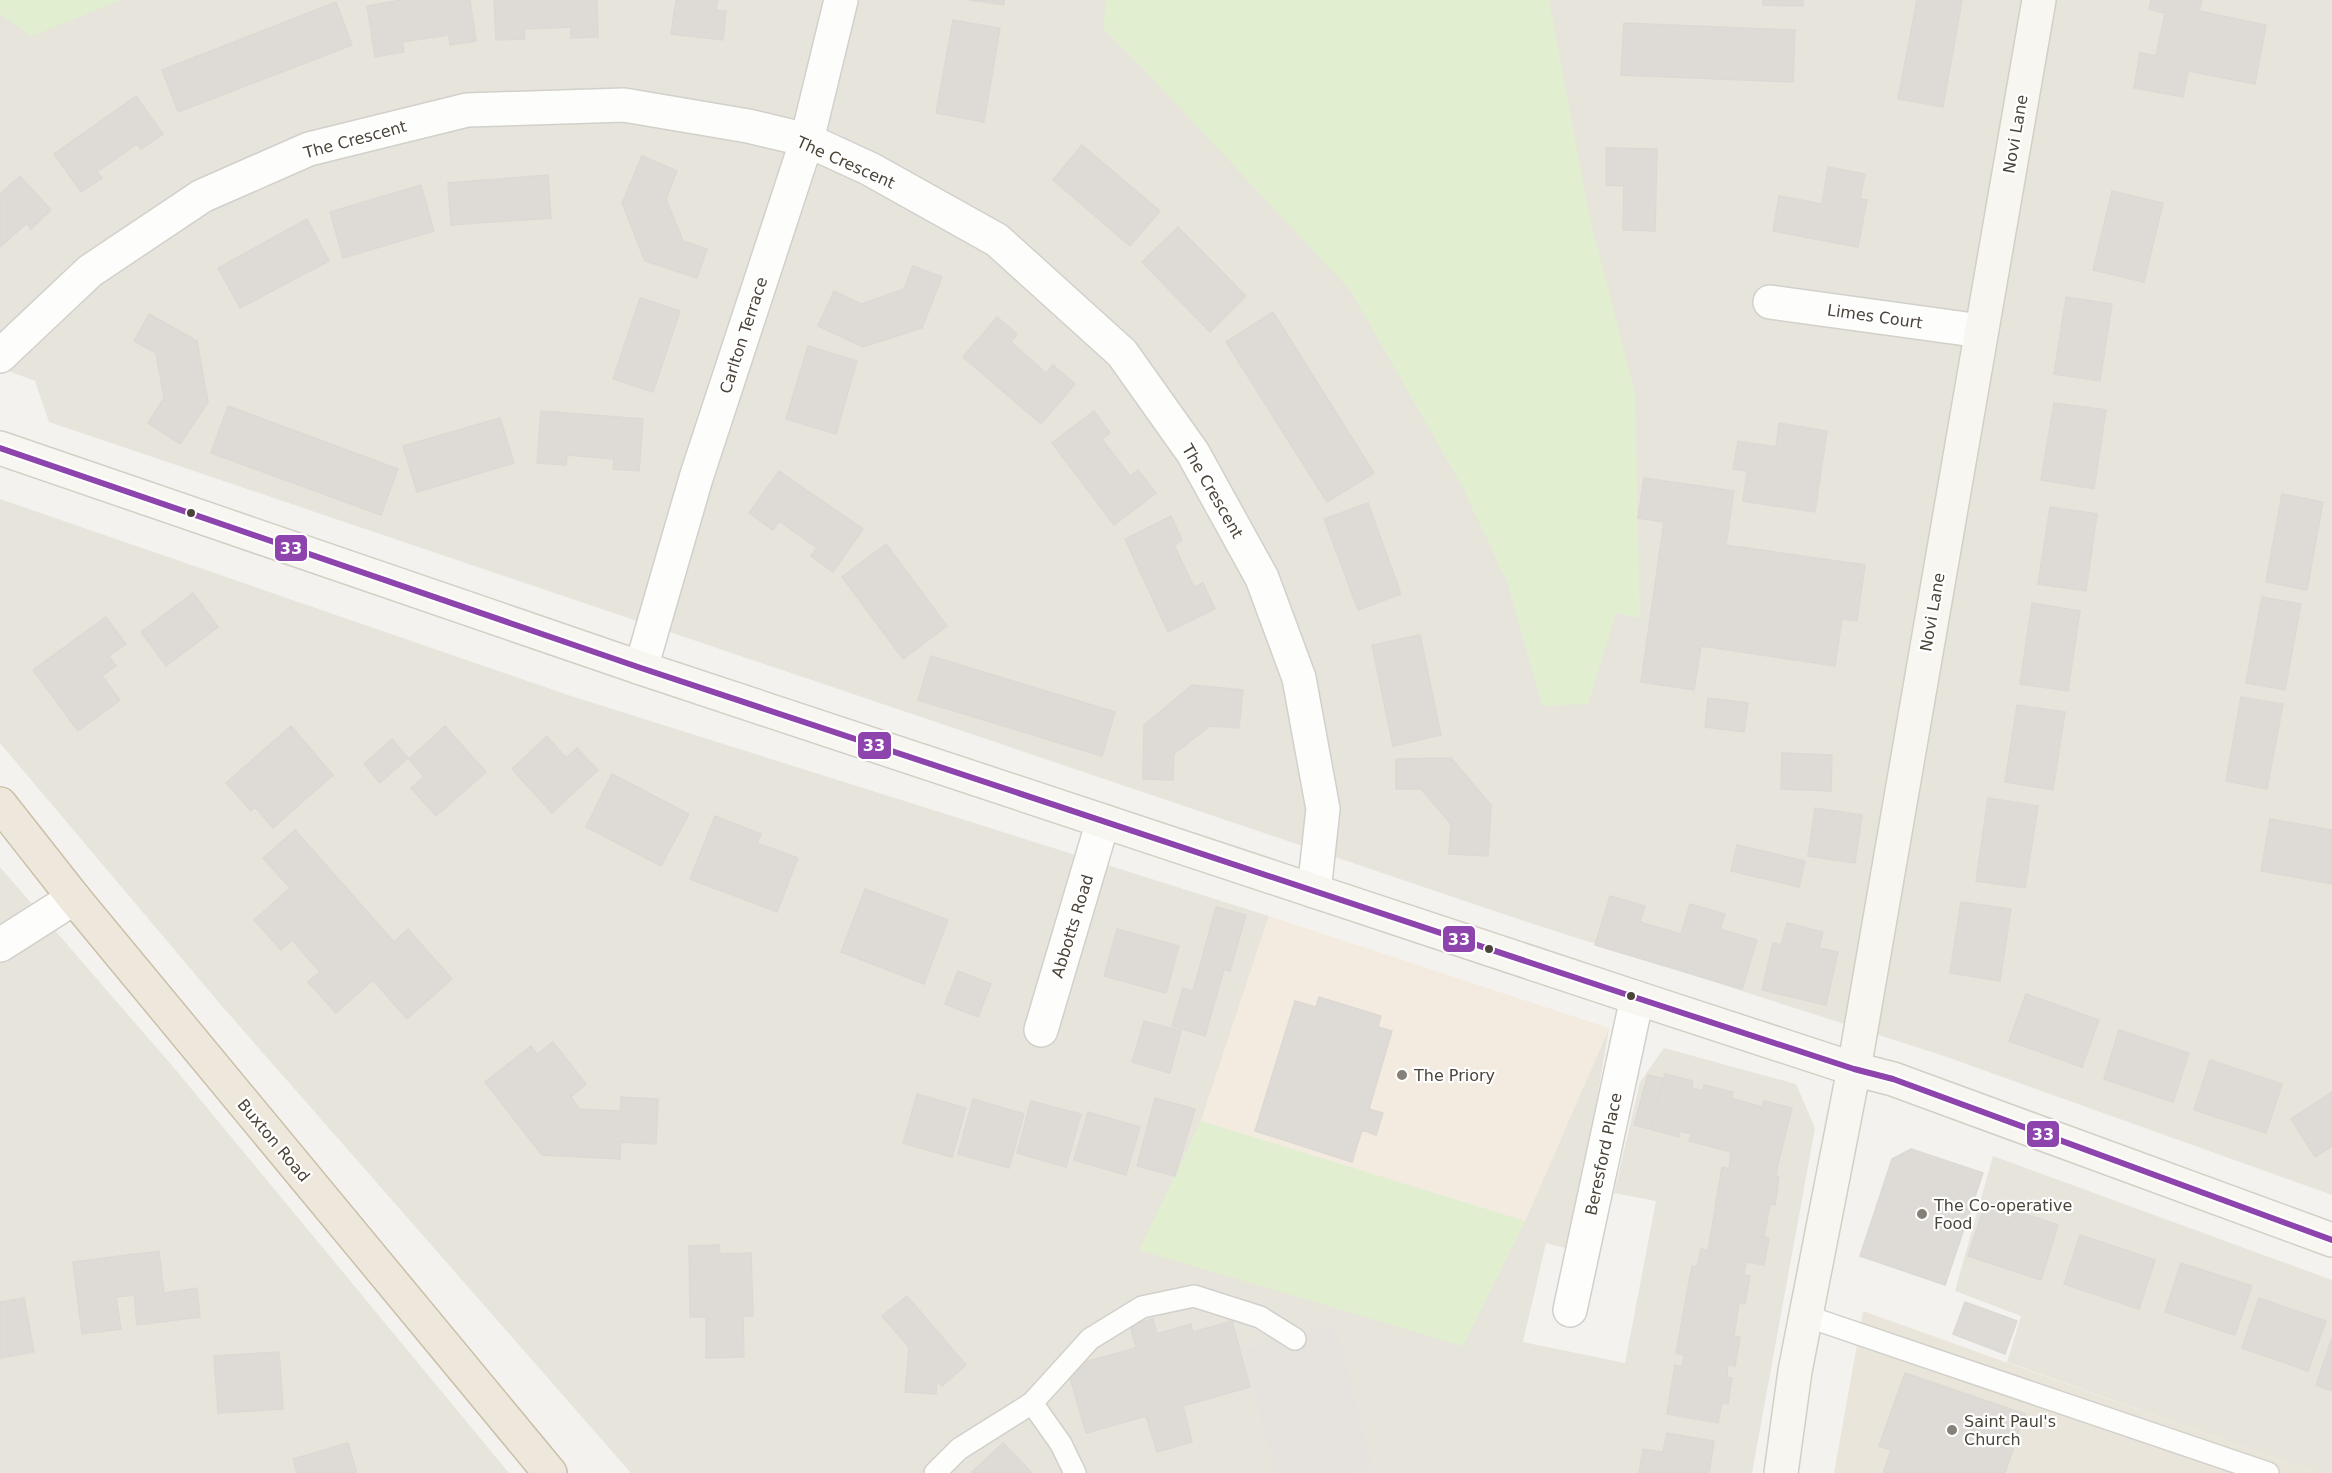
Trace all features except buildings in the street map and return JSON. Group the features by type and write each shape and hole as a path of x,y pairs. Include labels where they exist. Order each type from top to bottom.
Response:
{"highway":[{"name":"Buxton Road","path":"0,804 74,898 550,1473"}],"street":[{"name":"Carlton Terrace","path":"641,668 696,478 807,140 841,0"},
{"name":"Novi Lane","path":"1781,1473 1806,1316 1854,1069 2040,0"},
{"name":"The Crescent","path":"0,356 90,271 192,202 309,149 467,110 624,105 748,126 807,140 870,169 997,240 1122,353 1193,453 1262,578 1299,678 1323,809 1314,891"},
{"name":"Limes Court","path":"1770,302 1981,331"},
{"path":"0,448 641,668 1637,998 1854,1069 1893,1079 2332,1240"},
{"name":"Abbotts Road","path":"1041,1030 1103,821"},
{"path":"0,945 74,898"},
{"name":"Beresford Place","path":"1570,1310 1637,998"}],"lane":[{"path":"935,1473 959,1449 1032,1403 1090,1339 1142,1307 1194,1296 1260,1317 1295,1339"},
{"path":"1806,1316 2268,1473"},
{"path":"1032,1403 1061,1444 1075,1473"}],"shaded area":[{"path":"0,0 2332,0 2332,1195 1944,1056 1524,921 49,422 35,381 0,368"},
{"path":"0,499 568,695 1269,916 1201,1121 1525,1221 1609,1028 1572,1250 1546,1243 1523,1342 1625,1363 1656,1201 1614,1193 1640,1082 1664,1048 1796,1084 1815,1128 1752,1473 631,1473 221,1005 0,743"},
{"path":"0,867 175,1069 509,1473 0,1473"},
{"name":"The Priory","path":"1269,916 1609,1028 1525,1221 1201,1121"},
{"path":"1993,1156 2332,1280 2332,1473 2315,1473 2007,1362 2021,1316 1955,1291"},
{"path":"1863,1311 2315,1473 1834,1473"},
{"path":"1336,1325 1373,1468 1353,1473 1275,1473 1242,1349"}],"green space":[{"path":"0,0 121,0 32,36 0,14"},
{"path":"1106,0 1549,0 1589,214 1635,394 1640,618 1616,613 1588,704 1542,706 1507,582 1462,486 1350,290 1103,28"},
{"path":"1201,1121 1525,1221 1463,1346 1139,1250"}],"transit line":[{"name":"33","path":"0,448 641,668 1637,998 1854,1069 1893,1079 2332,1240"}],"place":[{"name":"The Priory","path":"1402,1075"},
{"name":"The Co-operative Food","path":"1922,1214"},
{"name":"Saint Paul's Church","path":"1952,1430"}]}
